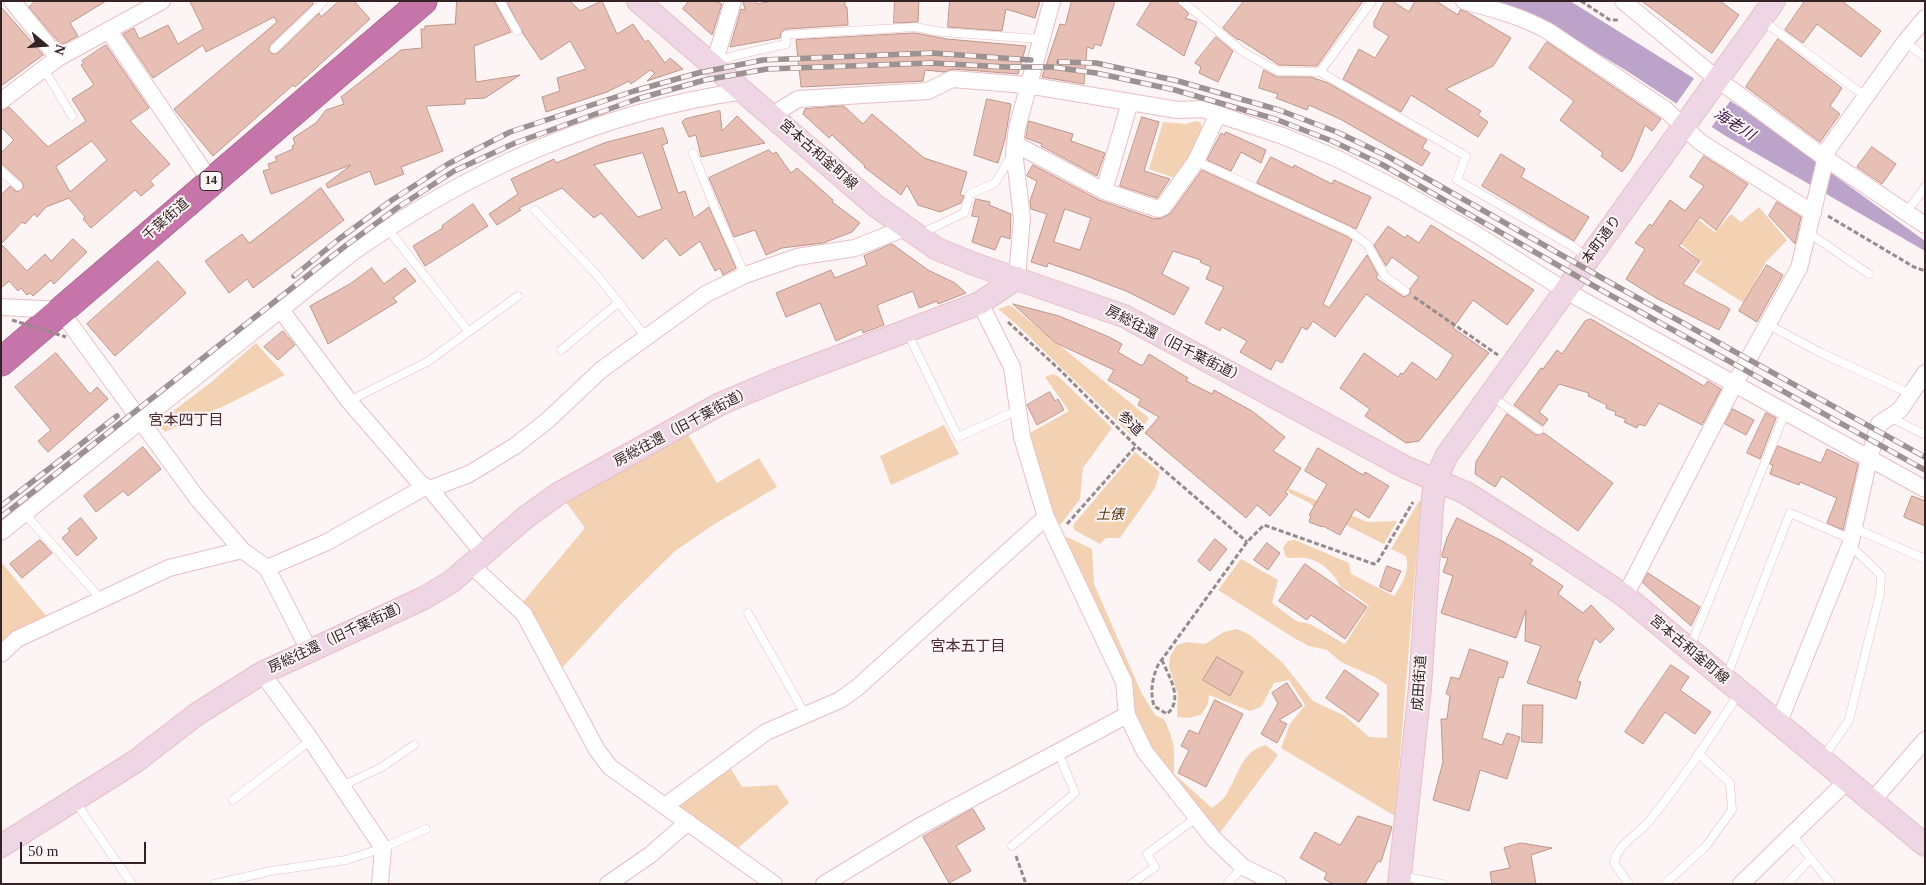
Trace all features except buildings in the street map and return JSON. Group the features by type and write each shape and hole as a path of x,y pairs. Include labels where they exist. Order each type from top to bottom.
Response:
{"highway":[{"name":"千葉街道","path":"1,362 422,1"}],"street":[{"path":"12,1 58,58"},
{"path":"1,101 58,58 162,1"},
{"name":"宮本古和釜町線","path":"638,1 910,232 937,249 968,262 1017,278"},
{"path":"714,64 734,1"},
{"path":"1017,278 1022,218 1014,147 1020,109 1052,1"},
{"path":"1464,1 1508,13 1548,31 1687,122 1700,142 1814,206"},
{"path":"1623,1 1715,83 1824,162 1925,225"},
{"name":"本町通り","path":"1436,481 1447,455 1767,10"},
{"path":"1625,596 1734,385 1799,268 1828,149 1865,96 1925,18"},
{"path":"109,30 210,182"},
{"path":"772,115 798,99 928,91 952,78 1027,85 1178,110 1202,109 1218,114 1283,136 1347,163 1474,233 1566,291 1925,490"},
{"path":"1,532 353,252 387,228 464,183 522,155 583,131 646,110 744,91"},
{"path":"1104,191 1130,102"},
{"path":"1014,147 1104,191 1158,209 1164,207 1196,161 1218,114"},
{"path":"267,568 327,542 428,488 469,474 515,446 548,420 601,370 645,336 706,294 746,275 798,257 855,248 910,232"},
{"name":"房総往還（旧千葉街道）","path":"1,846 136,761 197,714 262,673 424,598 451,582 526,517 558,494 720,404 980,302 1017,278 1124,316 1405,467 1436,481"},
{"path":"980,302 1012,367 1022,437 1046,517 1124,682 1126,715 1145,752 1196,818 1243,867 1278,884"},
{"path":"1,306 60,310 197,498 242,550 267,568 309,650"},
{"path":"281,310 349,401 428,488 477,559 524,614 597,750 610,767 774,884"},
{"path":"1779,722 1852,537 1868,459 1879,424 1892,418 1900,410 1925,373"},
{"name":"宮本古和釜町線","path":"1436,481 1466,494 1625,596 1925,845"},
{"name":"成田街道","path":"1400,880 1420,687 1426,576 1436,481"},
{"path":"665,806 766,732 840,700 858,687 1046,517"},
{"path":"1,654 17,639 169,568 242,550"},
{"path":"262,673 311,740 383,848 380,884"},
{"path":"824,884 920,826 1126,715"},
{"path":"1872,801 1925,740"},
{"path":"1741,884 1847,781"},
{"path":"608,884 650,854 688,822"}],"lane":[{"path":"274,49 324,1"},
{"path":"500,1 517,31"},
{"path":"1182,1 1243,52 1278,71 1320,72 1466,156 1457,180 1572,246 1589,258"},
{"path":"1320,72 1372,1"},
{"path":"1767,10 1865,96"},
{"path":"714,64 733,56 786,44 786,36 800,34 916,27 942,32 1040,39"},
{"path":"1905,42 1925,58"},
{"path":"44,68 72,116"},
{"path":"910,232 964,213 970,194 995,183 1014,147"},
{"path":"693,153 716,211 746,275"},
{"path":"1196,161 1349,231 1367,244 1385,276 1405,291"},
{"path":"1,171 18,186"},
{"path":"1906,213 1925,187"},
{"path":"535,210 570,249 597,275 645,336"},
{"path":"387,228 468,331"},
{"path":"1809,233 1869,274"},
{"path":"349,401 427,362 518,296"},
{"path":"562,350 618,303"},
{"path":"1767,324 1820,353 1911,394"},
{"path":"906,330 958,437 1018,410"},
{"path":"1490,395 1539,430"},
{"path":"1689,650 1785,413"},
{"path":"1892,418 1925,434"},
{"path":"1629,884 1614,863 1616,852 1649,822 1700,755 1733,686 1790,513 1852,537 1925,559"},
{"path":"25,514 102,600"},
{"path":"1822,759 1849,720 1880,594 1881,575 1852,537"},
{"path":"748,613 806,716"},
{"path":"233,800 311,740"},
{"path":"342,786 382,767 414,745"},
{"path":"1012,846 1075,793 1058,752"},
{"path":"1665,884 1706,846 1732,810 1730,783 1700,755"},
{"path":"75,801 132,884"},
{"path":"1131,884 1155,867 1147,854 1196,818"},
{"path":"214,884 271,871 346,860 383,848 426,829"},
{"path":"1792,835 1831,884"},
{"path":"1787,884 1810,858"},
{"path":"1227,884 1243,867"},
{"path":"1400,880 1442,884"}],"path":[{"path":"1581,1 1610,20 1643,20"},
{"path":"1814,206 1914,268 1925,271"},
{"path":"1405,291 1498,355"},
{"name":"参道","path":"1001,317 1060,370 1136,446 1247,542"},
{"path":"12,320 66,337"},
{"path":"1063,530 1136,446"},
{"path":"1162,660 1175,694 1172,710 1167,714 1154,706 1152,696 1152,682 1162,660 1247,542 1264,525 1374,564 1415,499"},
{"path":"1012,846 1026,884"}],"green space":[{"path":"1196,121 1201,123 1202,131 1177,179 1149,169 1163,122 1185,124"},
{"path":"1759,207 1787,240 1766,262 1744,303 1695,272 1702,262 1681,244 1699,220 1715,232 1731,214 1741,222"},
{"path":"1010,305 1149,418 1139,433 1132,436 998,309"},
{"path":"256,343 285,375 226,405 165,432 157,423 209,384"},
{"path":"1053,374 1059,377 1112,428 1083,468 1080,499 1061,524 1055,522 1028,434 1069,411 1045,377"},
{"path":"944,425 959,454 891,485 880,456"},
{"path":"686,431 717,483 759,458 777,487 713,525 675,551 619,606 562,668 523,602 585,528 563,498"},
{"name":"土俵","path":"1135,452 1160,472 1155,488 1120,538 1106,538 1100,544 1074,530 1073,525"},
{"path":"1288,488 1367,522 1397,521 1384,544 1316,510 1310,503 1289,493"},
{"path":"1419,501 1421,502 1395,816 1281,748 1290,724 1305,705 1289,680 1274,683 1261,707 1250,711 1209,695 1208,704 1201,715 1188,718 1177,717 1178,695 1169,667 1170,656 1177,645 1187,642 1205,644 1224,632 1237,629 1250,635 1282,662 1313,701 1345,716 1369,737 1387,738 1387,685 1375,677 1341,662 1327,650 1309,646 1294,638 1218,590 1241,559 1278,580 1272,603 1296,621 1310,624 1345,644 1369,606 1352,593 1341,588 1332,573 1323,565 1306,558 1286,557 1283,548 1288,541 1295,540 1349,563 1351,574 1394,596 1405,577 1407,561 1406,556 1391,549"},
{"path":"1067,537 1092,549 1094,584 1142,694 1156,716 1164,719 1171,735 1174,752 1174,774 1212,808 1225,797 1251,752 1266,745 1278,755 1219,834 1148,751 1063,539"},
{"path":"1,562 47,617 1,643"},
{"path":"729,766 742,787 777,785 789,803 737,849 674,807"}],"water":[{"name":"海老川","path":"1490,1 1570,1 1743,109 1925,241 1925,251 1724,135 1627,71 1551,25"}],"pier":[{"path":"1695,77 1731,100 1710,129 1674,107"}],"railway":[{"path":"294,276 339,239 392,200 448,164 510,132 634,91 698,73 763,60 932,53 1031,60"},
{"path":"1059,62 1096,63 1178,81 1279,110 1337,132 1389,157 1609,282 1925,457"},
{"path":"1,517 344,247 397,208 454,171 515,143 637,99 705,80 767,69 931,63 1006,67 1052,67 1096,73 1175,90 1275,119 1332,141 1383,165 1601,290 1925,470"},
{"path":"1,506 117,416"}],"district":[{"name":"宮本四丁目","path":"186,421"},
{"name":"宮本五丁目","path":"968,647"}]}
